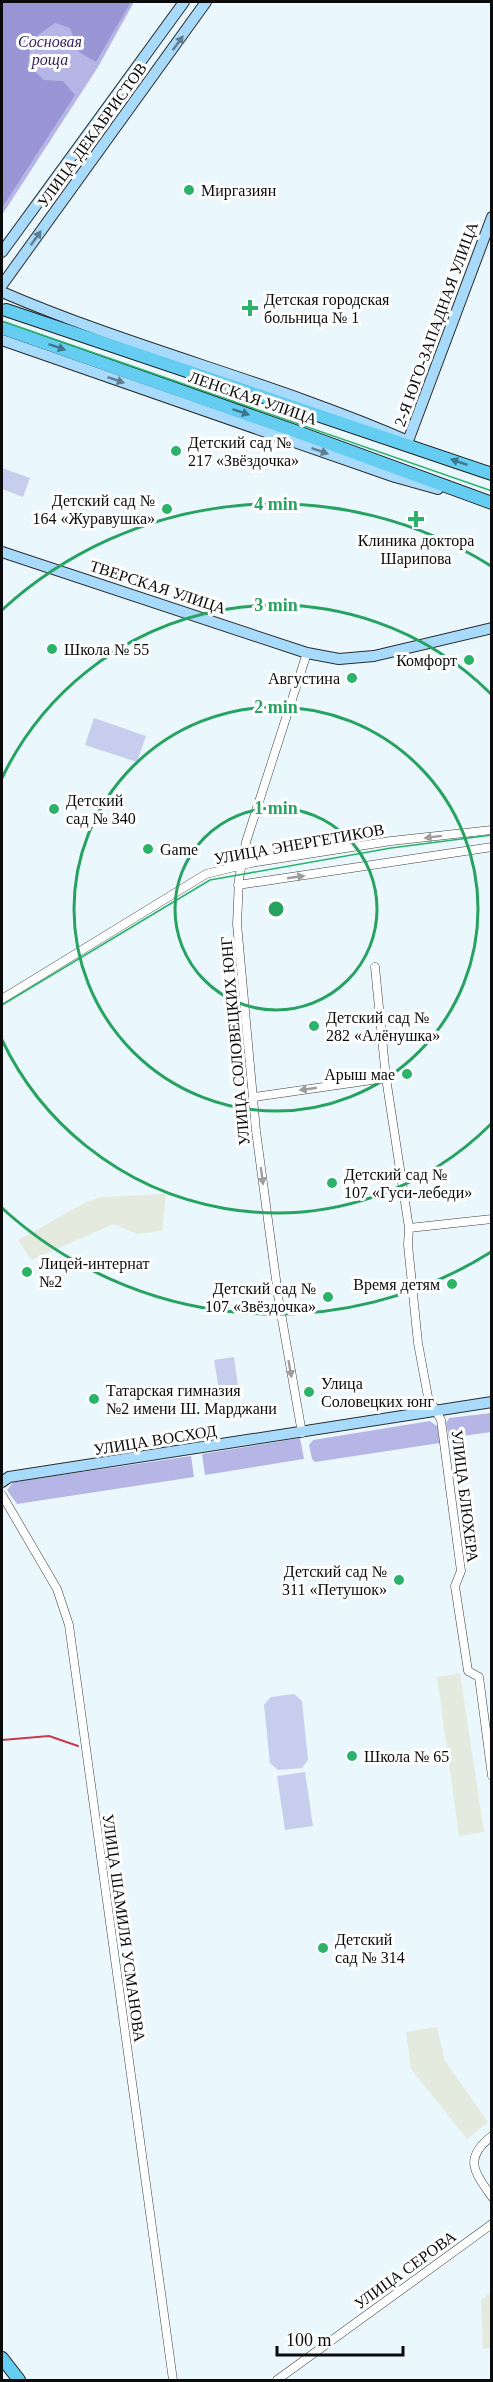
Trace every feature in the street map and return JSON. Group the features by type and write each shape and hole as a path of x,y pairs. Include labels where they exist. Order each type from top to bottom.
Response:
{"main road":[{"name":"УЛИЦА ДЕКАБРИСТОВ","path":"2,252 184,2"},
{"name":"УЛИЦА ДЕКАБРИСТОВ","path":"2,285 206,2"},
{"name":"2-Я ЮГО-ЗАПАДНАЯ УЛИЦА","path":"408,441 492,217"},
{"path":"2,292 156,351 340,413 427,451"},
{"name":"ЛЕНСКАЯ УЛИЦА","path":"6,309 306,413 492,474"},
{"name":"ЛЕНСКАЯ УЛИЦА","path":"2,328 296,430 489,502"},
{"path":"2,340 395,477 489,502"},
{"name":"ТВЕРСКАЯ УЛИЦА","path":"2,552 307,653 339,659 408,650 492,628"},
{"name":"УЛИЦА ВОСХОД","path":"2,1482 9,1477 492,1402"},
{"path":"2,2358 19,2380"}],"street":[{"name":"УЛИЦА СОЛОВЕЦКИХ ЮНГ","path":"302,1432 279,1302 256,1131 239,946 238,885 241,865 307,653"},
{"name":"УЛИЦА ЭНЕРГЕТИКОВ","path":"2,999 206,874 241,865 391,841 492,830"},
{"name":"УЛИЦА ЭНЕРГЕТИКОВ","path":"238,885 492,847"},
{"name":"УЛИЦА БЛЮХЕРА","path":"375,967 386,1078 410,1228 408,1245 418,1343 428,1397 441,1420 461,1571 455,1586 468,1671 479,1677 492,1776"},
{"path":"254,1097 386,1078"},
{"path":"410,1228 492,1219"},
{"name":"УЛИЦА ШАМИЛЯ УСМАНОВА","path":"2,1495 57,1589 69,1625 173,2380"},
{"path":"492,2136 476,2147 473,2161 476,2173 492,2197"},
{"name":"УЛИЦА СЕРОВА","path":"277,2380 492,2224"}],"shaded area":[{"name":"Сосновая роща","path":"2,2 131,2 96,62 79,52 70,28 55,23 31,40 28,65 44,80 63,81 75,95 2,208"},
{"path":"2,468 30,478 23,497 2,489"},
{"path":"94,718 146,736 137,762 85,745"},
{"path":"166,1194 162,1231 137,1234 114,1224 31,1260 18,1240 88,1201 102,1197"},
{"path":"234,1357 239,1393 220,1396 214,1360"},
{"path":"460,1673 484,1832 459,1836 437,1677"},
{"path":"294,1694 302,1701 308,1760 302,1768 278,1770 270,1763 264,1705 271,1697"},
{"path":"305,1772 313,1826 285,1830 277,1776"},
{"path":"437,2027 445,2061 488,2122 467,2139 411,2069 406,2032"},
{"path":"491,2292 491,2348 483,2349 481,2300"}],"green space":[{"name":"Сосновая роща","path":"2,2 134,2 98,67 2,215"},
{"path":"491,1413 491,1432 449,1438 446,1423 449,1418"},
{"path":"430,1421 438,1427 440,1443 315,1462 312,1459 309,1445 313,1440"},
{"path":"300,1438 304,1459 205,1475 202,1454"},
{"path":"191,1456 194,1477 17,1504 7,1490 13,1482"}],"waterway":[{"path":"2,1740 49,1736 78,1746"}],"tram line":[{"path":"2,321 492,491"},
{"path":"2,1005 210,880 391,848 492,835"}],"place":[{"name":"Миргазиян","path":"189,190"},
{"name":"Детская городская больница № 1","path":"250,308"},
{"name":"Детский сад № 217 «Звёздочка»","path":"176,451"},
{"name":"Детский сад № 164 «Журавушка»","path":"167,509"},
{"name":"Клиника доктора Шарипова","path":"416,519"},
{"name":"Школа № 55","path":"52,649"},
{"name":"Комфорт","path":"469,660"},
{"name":"Августина","path":"352,678"},
{"name":"Детский сад № 340","path":"54,809"},
{"name":"Game","path":"148,849"},
{"name":"Детский сад № 282 «Алёнушка»","path":"314,1026"},
{"name":"Арыш мае","path":"407,1074"},
{"name":"Детский сад № 107 «Гуси-лебеди»","path":"332,1183"},
{"name":"Лицей-интернат №2","path":"27,1272"},
{"name":"Время детям","path":"452,1284"},
{"name":"Детский сад № 107 «Звёздочка»","path":"328,1297"},
{"name":"Улица Соловецких юнг","path":"309,1392"},
{"name":"Татарская гимназия №2 имени Ш. Марджани","path":"94,1399"},
{"name":"Детский сад № 311 «Петушок»","path":"399,1580"},
{"name":"Школа № 65","path":"352,1756"},
{"name":"Детский сад № 314","path":"323,1948"}]}
